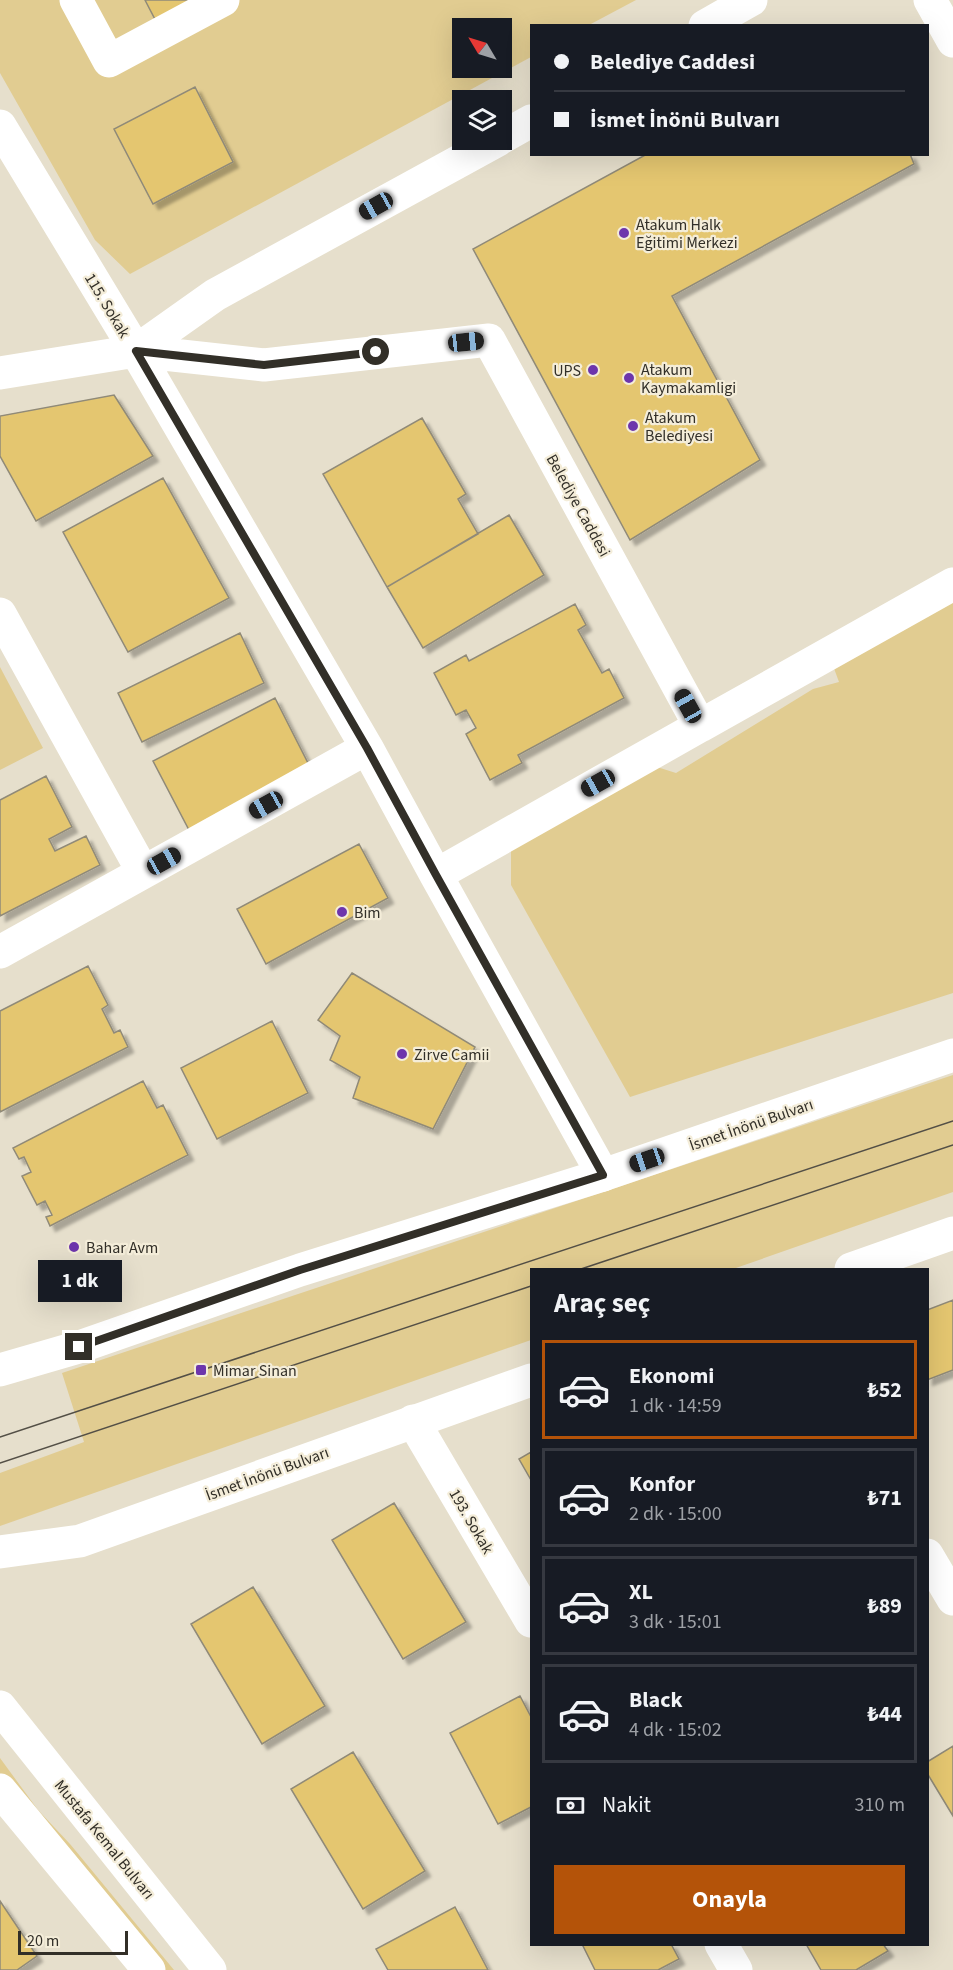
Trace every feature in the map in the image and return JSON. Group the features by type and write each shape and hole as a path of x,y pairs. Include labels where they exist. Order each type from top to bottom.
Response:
{"street":[{"path":"76,0 109,61 223,0"},
{"path":"709,24 751,0"},
{"path":"930,0 953,40"},
{"name":"Belediye Caddesi","path":"512,132 530,122"},
{"name":"115. Sokak","path":"0,126 136,351 367,748 603,1175"},
{"name":"Belediye Caddesi","path":"136,351 215,295 479,150"},
{"name":"Belediye Caddesi","path":"0,374 136,351 264,365 489,340 700,726"},
{"path":"436,875 953,584"},
{"path":"0,614 143,872"},
{"path":"0,952 367,748"},
{"name":"İsmet İnönü Bulvarı","path":"0,1370 79,1347 300,1270 603,1175 953,1054"},
{"path":"854,1268 953,1233"},
{"name":"İsmet İnönü Bulvarı","path":"0,1552 80,1541 530,1380"},
{"name":"193. Sokak","path":"413,1421 530,1619"},
{"path":"929,1558 953,1599"},
{"name":"Mustafa Kemal Bulvarı","path":"0,1707 210,1970"},
{"path":"0,1790 149,1970"},
{"path":"722,1946 736,1970"}],"shaded area":[{"path":"0,0 636,0 591,24 530,24 530,58 512,67 512,18 452,18 452,78 492,78 470,90 452,90 452,100 130,274 95,240 0,73"},
{"path":"953,596 953,993 630,1097 511,885 511,848 657,767 676,773 813,689 839,682 832,663"},
{"path":"0,667 43,748 0,770"},
{"path":"953,1075 953,1192 736,1268 530,1268 530,1340 0,1526 0,1473 84,1442 62,1373"},
{"path":"0,1758 38,1810 70,1844 174,1970 149,1970 0,1784"}],"building":[{"path":"145,0 210,0 159,27"},
{"path":"195,87 233,162 153,204 114,129"},
{"name":"Atakum Kaymakamligi","path":"643,156 911,156 914,164 672,296 760,460 630,540 473,249"},
{"path":"114,395 153,456 36,521 0,456 0,416"},
{"path":"422,418 466,494 458,499 478,534 387,587 323,474"},
{"path":"163,478 229,598 128,652 63,532"},
{"path":"509,515 544,575 423,648 387,587"},
{"path":"575,604 586,625 578,630 602,673 609,669 624,698 518,755 522,763 490,780 466,734 476,728 466,710 456,715 434,673 466,655 469,661"},
{"path":"240,633 264,683 142,742 118,693"},
{"path":"275,698 310,767 189,830 153,761"},
{"path":"46,776 72,827 49,839 55,851 86,836 100,865 0,916 0,800"},
{"path":"359,844 388,898 266,964 237,909"},
{"path":"88,966 108,1005 102,1009 114,1033 120,1030 128,1047 0,1112 0,1011"},
{"name":"Zirve Camii","path":"352,973 475,1047 433,1129 353,1098 360,1077 330,1060 340,1036 318,1020"},
{"path":"272,1021 308,1093 217,1139 181,1068"},
{"path":"143,1081 157,1108 163,1105 188,1155 50,1226 46,1217 52,1215 45,1201 37,1205 22,1176 31,1172 24,1157 19,1159 13,1148"},
{"path":"953,1300 953,1370 929,1379 929,1309"},
{"path":"530,1453 530,1478 519,1459"},
{"path":"394,1503 466,1622 403,1659 332,1540"},
{"path":"253,1587 325,1706 262,1744 191,1624"},
{"path":"520,1696 530,1715 530,1808 498,1824 450,1733"},
{"path":"953,1746 953,1816 929,1776 929,1761"},
{"path":"353,1752 425,1871 363,1909 291,1789"},
{"path":"0,1901 37,1956 17,1970 0,1970"},
{"path":"455,1907 488,1970 388,1970 376,1949"},
{"path":"583,1946 672,1946 679,1959 658,1970 595,1970"},
{"path":"807,1946 884,1946 888,1951 856,1970 821,1970"}],"tram line":[{"path":"0,1437 953,1121"},
{"path":"584,1268 953,1145"},
{"path":"0,1463 530,1286"}],"place":[{"name":"Atakum Halk Eğitimi Merkezi","path":"624,233"},
{"name":"UPS","path":"593,370"},
{"name":"Atakum Kaymakamligi","path":"629,378"},
{"name":"Atakum Belediyesi","path":"633,426"},
{"name":"Bim","path":"342,912"},
{"name":"Zirve Camii","path":"402,1054"},
{"name":"Bahar Avm","path":"74,1247"},
{"name":"Mimar Sinan","path":"201,1370"}],"route":[{"path":"79,1347 300,1270 603,1175 367,748 136,351 264,365 376,352"}]}
